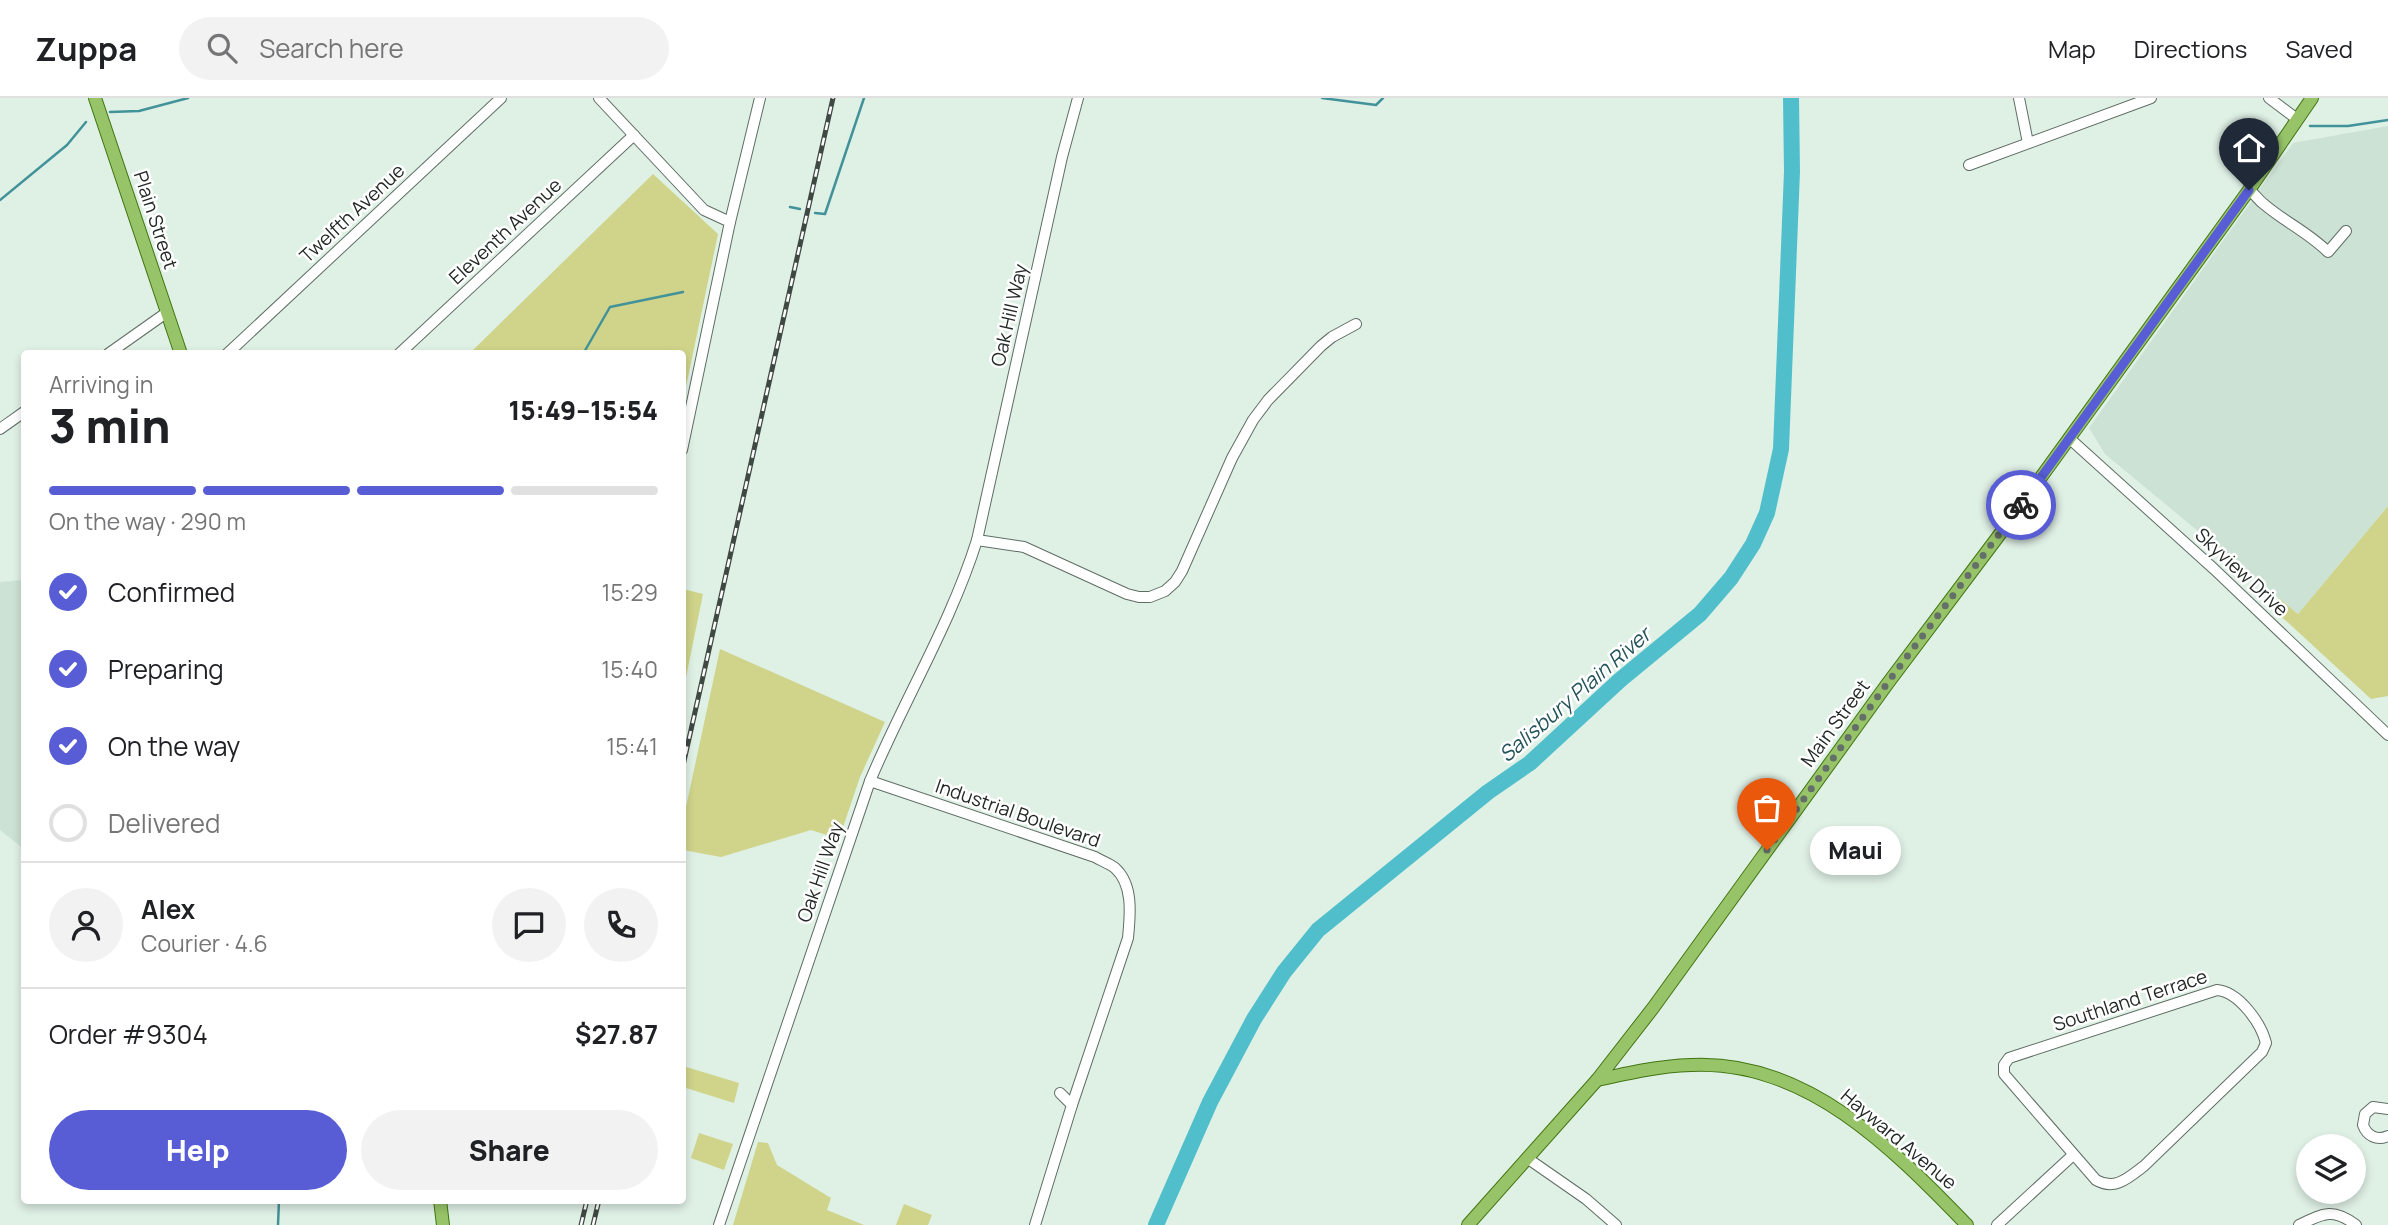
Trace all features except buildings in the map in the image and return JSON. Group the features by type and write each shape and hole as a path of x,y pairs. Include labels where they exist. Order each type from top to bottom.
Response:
{"main road":[{"name":"Plain Street","path":"95,98 180,350"},
{"name":"Main Street","path":"1468,1225 1597,1080 1664,993 2144,334 2253,193 2312,98"},
{"path":"1614,1058 1626,1069 1639,1071"},
{"name":"Hayward Avenue","path":"1597,1080 1692,1064 1750,1070 1785,1080 1833,1107 1877,1140 1967,1225"},
{"path":"440,1204 443,1225"}],"street":[{"name":"Twelfth Avenue","path":"230,350 501,98"},
{"path":"599,98 704,210 730,222"},
{"path":"686,431 730,222 760,98"},
{"name":"Oak Hill Way","path":"719,1225 870,780 966,575 977,540 1062,157 1078,98"},
{"path":"2019,98 2028,143"},
{"path":"2115,98 2117,111"},
{"path":"1969,165 2151,98"},
{"path":"2269,98 2297,119"},
{"name":"Eleventh Avenue","path":"403,350 634,135"},
{"path":"2253,193 2262,204 2294,224 2328,252 2346,231"},
{"path":"114,350 166,313"},
{"path":"977,540 1024,547 1127,594 1150,597 1165,591 1182,571 1235,451 1261,409 1321,346 1356,324"},
{"path":"0,429 21,414"},
{"name":"Skyview Drive","path":"2069,438 2214,569 2388,735"},
{"name":"Industrial Boulevard","path":"870,780 1096,857 1116,869 1126,885 1131,912 1128,938 1035,1225"},
{"name":"Southland Terrace","path":"2217,990 2226,991 2234,997 2260,1025 2266,1043 2262,1052 2144,1166 2125,1181 2113,1185 2103,1184 2073,1155 2004,1074 2004,1065 2009,1058 2217,990"},
{"path":"1060,1093 1072,1105"},
{"path":"2388,1108 2373,1107 2365,1114 2363,1125 2372,1137 2388,1136"},
{"path":"1997,1225 2073,1155"},
{"path":"1527,1158 1586,1199 1616,1225"},
{"path":"2299,1225 2333,1213 2356,1225"}],"shaded area":[{"path":"2388,126 2388,506 2298,614 2105,454 2089,428 2293,143"},
{"path":"21,580 21,847 0,830 0,582"}],"green space":[{"path":"653,174 718,234 686,387 686,350 473,350"},
{"path":"2388,506 2388,696 2371,699 2272,608 2279,598 2298,614"},
{"path":"686,590 703,594 686,677"},
{"path":"720,649 885,722 860,777 839,839 811,830 721,857 686,851 686,807"},
{"path":"686,1067 739,1083 734,1103 686,1088"},
{"path":"699,1133 733,1144 724,1170 691,1158"},
{"path":"758,1142 768,1143 777,1165 831,1198 827,1210 864,1225 733,1225"},
{"path":"904,1204 932,1215 928,1225 896,1225"}],"waterway":[{"path":"110,112 139,111 188,98"},
{"path":"815,213 825,214 864,98"},
{"path":"1322,98 1376,105 1383,98"},
{"name":"Salisbury Plain River","path":"1156,1225 1210,1102 1254,1019 1284,972 1318,930 1488,792 1530,763 1620,680 1700,614 1731,578 1753,544 1767,513 1781,449 1792,171 1791,98"},
{"path":"2310,126 2348,126 2388,120"},
{"path":"0,200 67,145 86,122"},
{"path":"790,207 800,209"},
{"path":"585,350 610,307 683,292"},
{"path":"278,1225 279,1204"}],"railway":[{"path":"686,752 833,98"},
{"path":"581,1225 586,1204"},
{"path":"593,1225 598,1204"}],"way so far":[{"path":"1767,850 2021,505"}],"place":[{"name":"Maui","path":"1767,850"}],"route":[{"path":"2021,505 2249,190"}]}
